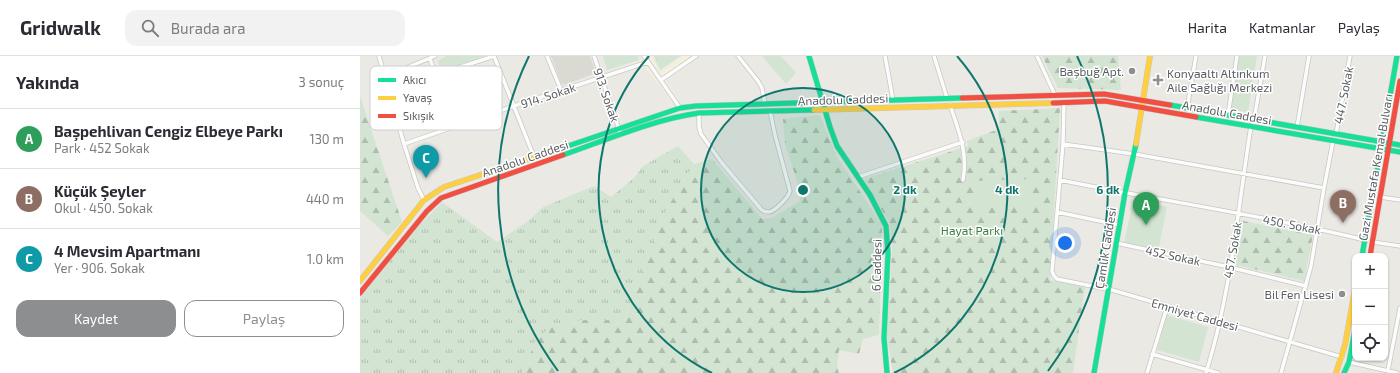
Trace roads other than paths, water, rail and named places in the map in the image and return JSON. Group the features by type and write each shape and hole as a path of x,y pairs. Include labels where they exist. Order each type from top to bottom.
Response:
{"main road":[{"name":"6 Caddesi","path":"809,56 837,146 857,178 870,195 886,226 888,253 884,338 887,373"},
{"name":"Çamlık Caddesi","path":"1094,373 1124,193 1134,154 1150,56"},
{"name":"Gazi Mustafa Kemal Bulvarı","path":"1363,253 1397,56"},
{"name":"Gazi Mustafa Kemal Bulvarı","path":"1371,253 1400,81"},
{"name":"Anadolu Caddesi","path":"360,281 424,200 444,187 680,108 823,102 1104,94 1390,144"},
{"name":"Anadolu Caddesi","path":"360,293 427,211 441,198 683,115 699,113 1105,101 1388,150"},
{"path":"1390,144 1400,145"},
{"path":"1388,150 1400,152"},
{"path":"1336,373 1342,358 1352,305"},
{"path":"1344,373 1349,362 1352,346"}],"street":[{"path":"379,56 381,66"},
{"path":"412,66 435,56"},
{"path":"463,66 494,56 498,66"},
{"path":"547,56 561,90"},
{"name":"913. Sokak","path":"594,56 600,78 621,135"},
{"path":"644,56 680,108"},
{"path":"661,80 690,58 696,56"},
{"path":"738,56 762,88 765,104"},
{"path":"885,56 893,100"},
{"path":"934,56 947,98"},
{"path":"1037,56 1055,95"},
{"path":"1187,108 1196,56"},
{"path":"1228,115 1237,56"},
{"path":"1254,120 1265,56"},
{"path":"1297,127 1309,56"},
{"name":"447. Sokak","path":"1336,134 1350,56"},
{"path":"430,59 433,66"},
{"name":"914. Sokak","path":"502,110 648,62"},
{"path":"502,76 534,157"},
{"path":"1064,102 1063,144 1057,212 1119,225"},
{"path":"950,105 963,142 965,169 963,180"},
{"path":"699,113 699,126 704,138 722,163 760,208 768,212 772,211 787,198 790,191 770,111"},
{"name":"457. Sokak","path":"1206,372 1220,321 1251,126"},
{"path":"400,130 418,188 424,200"},
{"name":"914. Sokak","path":"404,144 443,130"},
{"path":"1281,373 1311,266 1333,140"},
{"path":"857,178 963,142"},
{"path":"1063,144 1134,154 1324,188"},
{"name":"450. Sokak","path":"1060,180 1317,228 1365,240"},
{"path":"1380,197 1400,200"},
{"name":"Emniyet Caddesi","path":"1057,212 1052,271 1057,279 1109,289 1342,358"},
{"path":"1373,242 1400,246"},
{"name":"452 Sokak","path":"1116,243 1306,286"},
{"path":"1147,373 1166,307"},
{"path":"1388,370 1400,308"},
{"path":"1152,354 1206,372 1218,373"},
{"path":"1349,362 1397,373"}],"place":[{"name":"Başbuğ Apt.","path":"1132,71"},
{"name":"Konyaaltı Altınkum Aile Sağlığı Merkezi","path":"1158,80"},
{"name":"4 Mevsim Apartmanı","path":"426,178"},
{"name":"Küçük Şeyler","path":"1343,223"},
{"name":"Başpehlivan Cengiz Elbeye Parkı","path":"1146,225"},
{"name":"Bil Fen Lisesi","path":"1342,294"}],"park label":[{"name":"Hayat Parkı","path":"972,230"}]}
